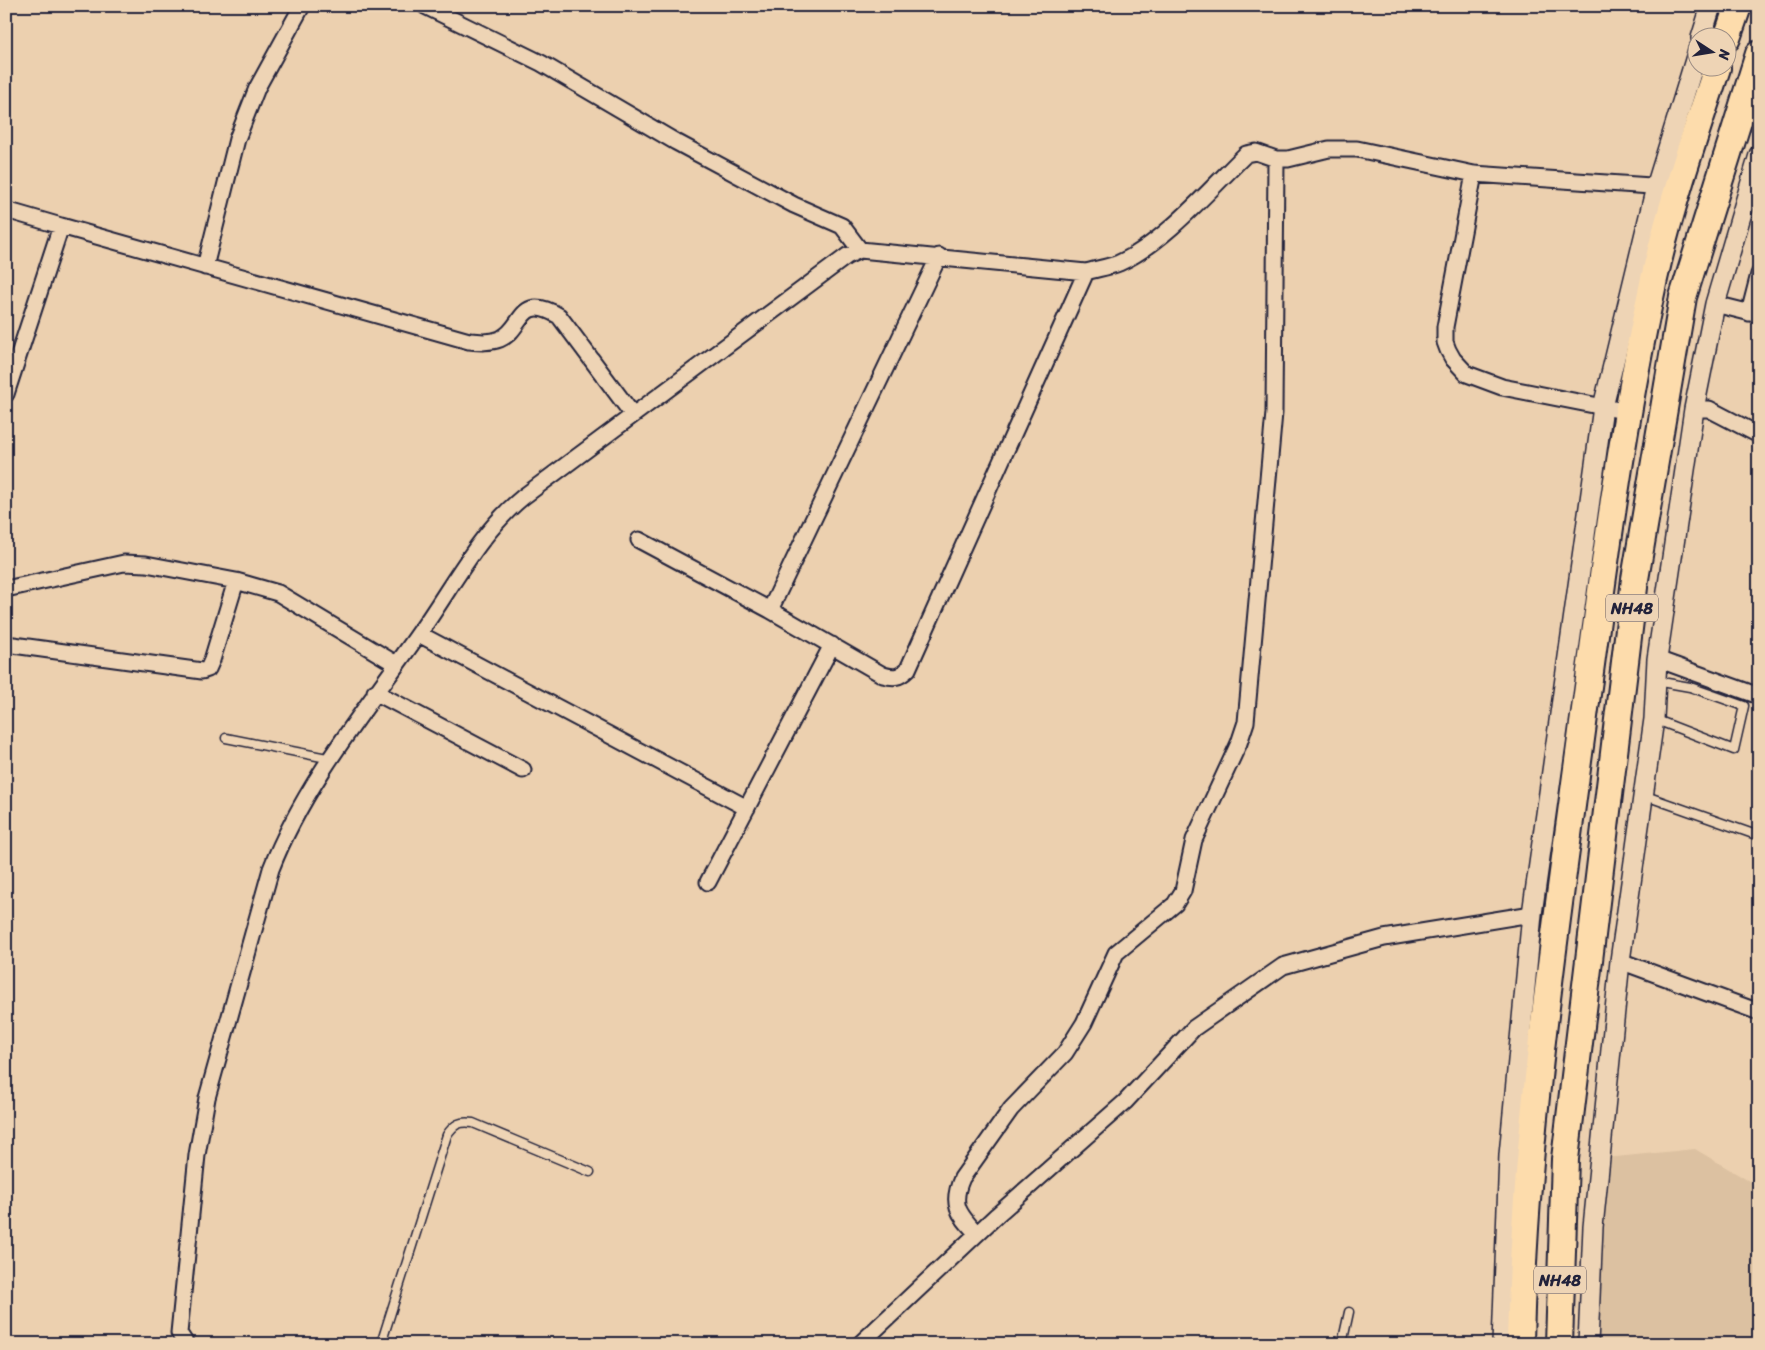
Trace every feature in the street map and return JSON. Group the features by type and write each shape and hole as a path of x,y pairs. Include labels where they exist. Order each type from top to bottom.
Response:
{"highway":[{"path":"1730,28 1738,6"},
{"name":"NH48","path":"1558,1344 1564,1173 1635,579 1683,297 1759,54"},
{"name":"NH48","path":"1520,1344 1521,1283 1530,1169 1557,914 1604,569 1629,412 1655,279 1667,187 1713,78"}],"street":[{"path":"206,267 237,139 257,88 302,6"},
{"path":"425,6 541,63 676,142 794,205 842,226 860,250"},
{"path":"1704,28 1711,6"},
{"path":"1502,1344 1509,1156 1532,914 1603,407 1667,187 1692,78"},
{"path":"186,1344 179,1333 197,1155 207,1098 271,869 284,837 375,692 419,634 504,512 847,256 860,250 939,256 1086,272 1119,263 1146,246 1171,227 1246,154 1256,152 1276,159 1288,159 1329,149 1357,149 1474,174 1667,187"},
{"path":"1588,1344 1593,1227 1620,961 1654,719 1657,659 1694,409 1715,304 1759,155"},
{"path":"977,1234 959,1213 957,1207 956,1190 962,1178 1011,1109 1070,1045 1084,1023 1116,953 1175,904 1183,891 1194,840 1239,743 1246,722 1274,413 1276,159"},
{"path":"1474,174 1445,327 1445,342 1453,360 1467,374 1483,380 1629,412"},
{"path":"6,210 469,341 486,342 502,338 526,312 536,308 549,310 560,316 633,415"},
{"path":"6,394 61,226"},
{"path":"770,610 939,256"},
{"path":"639,540 770,610 883,675 894,678 902,675 908,669 1086,272"},
{"path":"1715,304 1754,314 1759,274"},
{"path":"1694,409 1708,409 1759,435"},
{"path":"6,589 124,563 146,564 236,581 278,593 396,664"},
{"path":"6,644 202,671 208,669 212,660 236,581"},
{"path":"419,634 747,808"},
{"path":"708,882 832,645"},
{"path":"1657,659 1759,696"},
{"path":"375,692 524,770"},
{"path":"860,1344 997,1215 1125,1102 1194,1028 1283,966 1384,938 1532,914"},
{"path":"1620,961 1759,1012"}],"lane":[{"path":"1654,719 1734,750 1744,706 1690,687 1656,681"},
{"path":"226,738 332,759"},
{"path":"1643,795 1759,836"},
{"path":"381,1344 447,1135 453,1125 463,1122 473,1123 590,1172"},
{"path":"1342,1344 1349,1312"}],"shaded area":[{"path":"1695,1149 1759,1187 1759,1344 1598,1344 1606,1158"}]}
